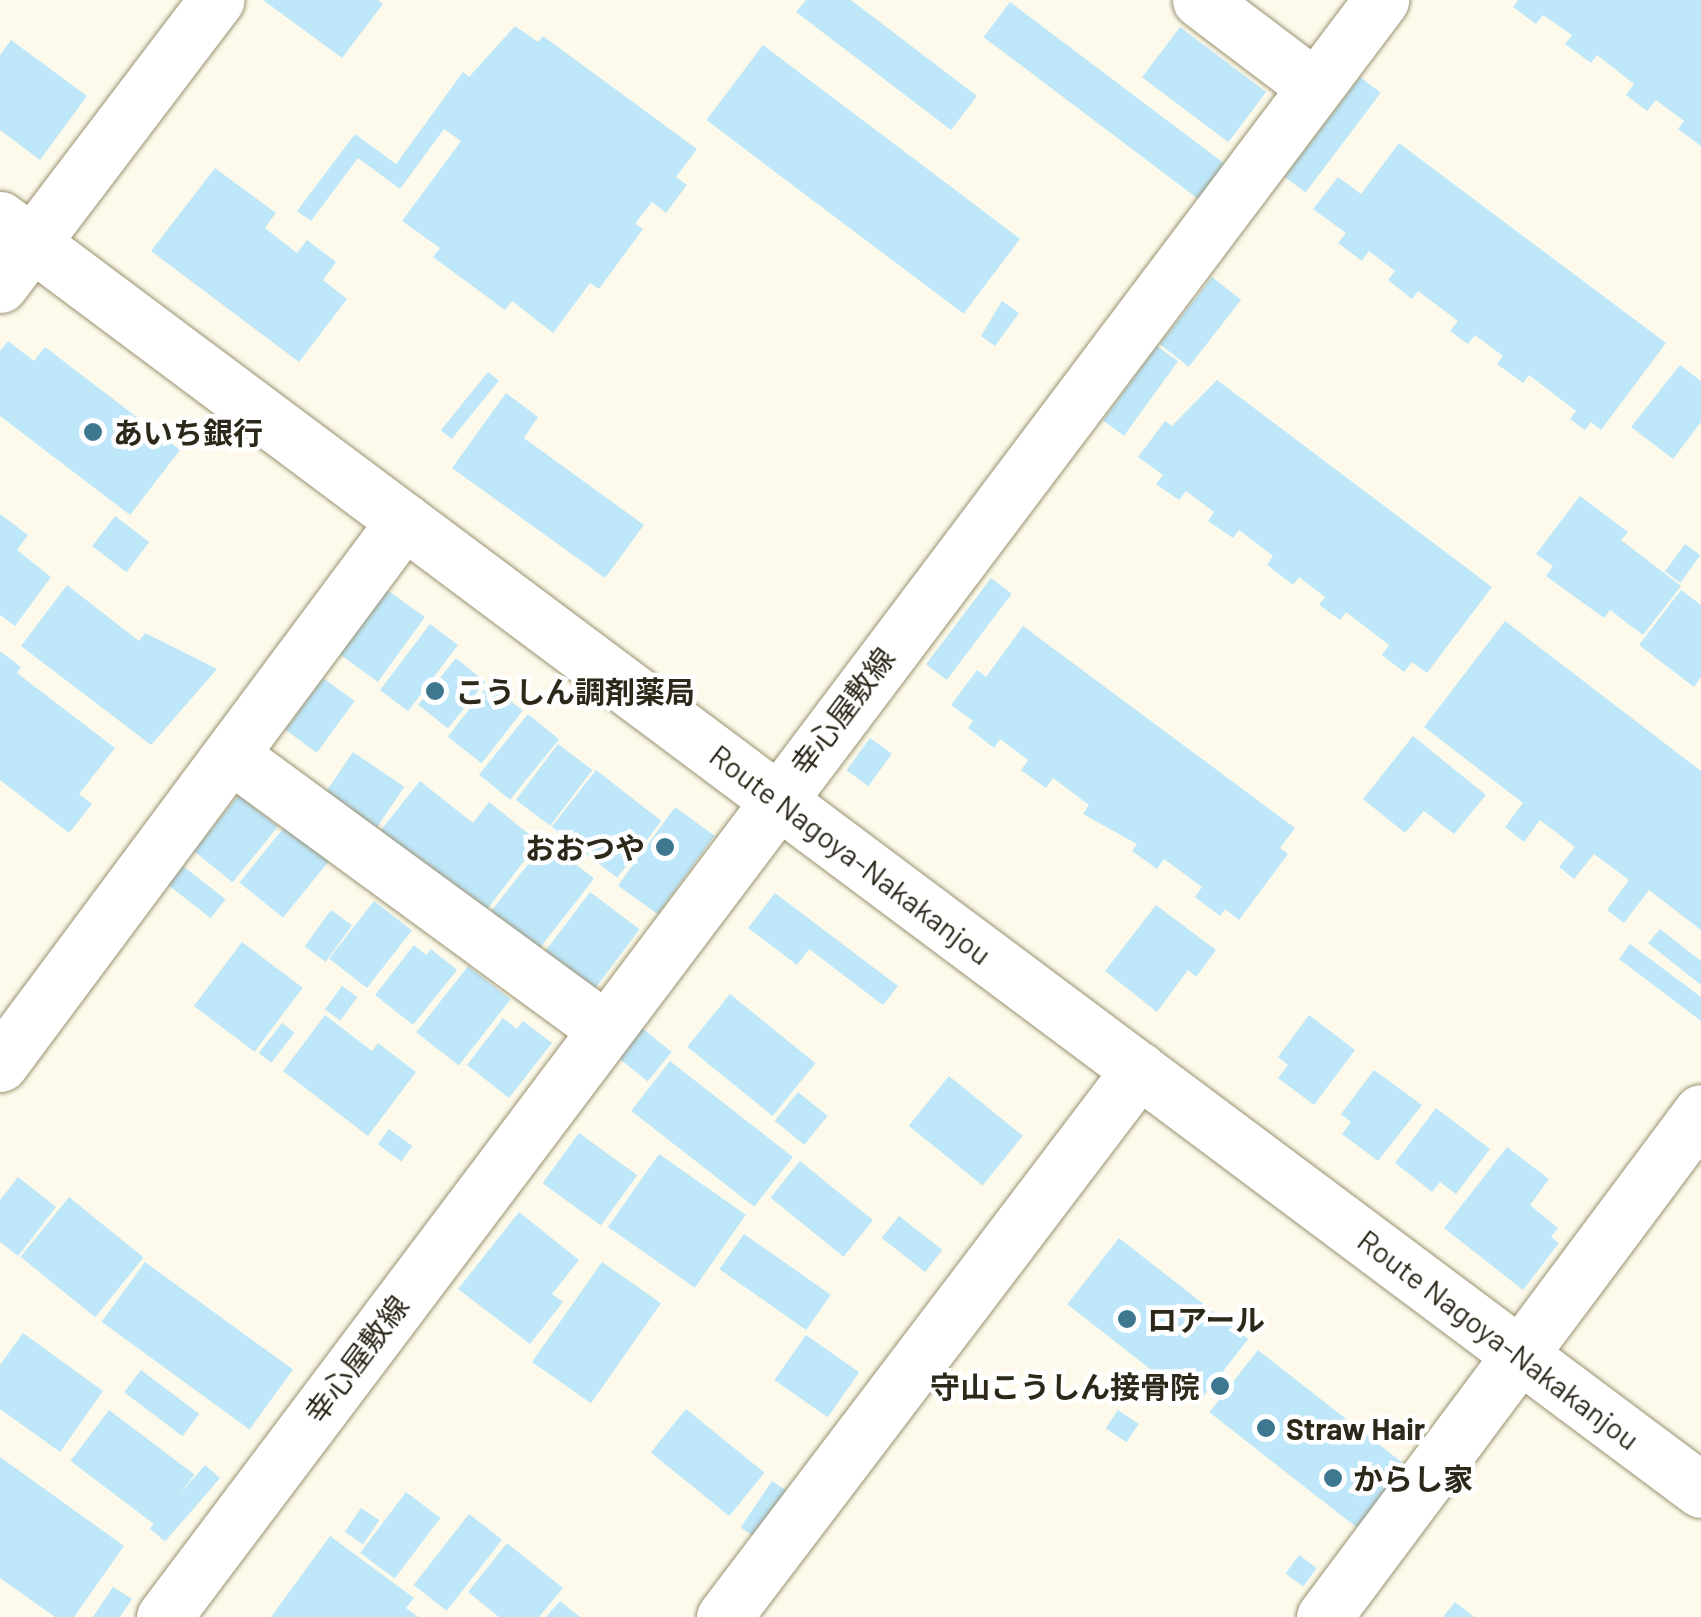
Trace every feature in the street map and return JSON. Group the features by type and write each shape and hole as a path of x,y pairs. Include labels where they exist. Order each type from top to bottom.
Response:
{"street":[{"path":"10,248 216,0"},
{"path":"1200,0 1315,88"},
{"name":"幸心屋敷線","path":"164,1617 602,1027 1381,0"},
{"name":"Route Nagoya-Nakakanjou","path":"10,248 404,521 1701,1490"},
{"path":"0,1064 404,521"},
{"path":"232,756 602,1027"},
{"path":"724,1617 1140,1070"},
{"path":"1324,1617 1701,1112"}],"building":[{"path":"263,0 378,0 383,4 342,58"},
{"path":"806,0 851,0 977,96 951,130 796,12"},
{"path":"1518,0 1701,0 1701,146 1678,129 1684,121 1656,100 1647,111 1626,95 1634,84 1597,55 1591,63 1565,44 1572,35 1543,15 1536,24 1513,7"},
{"path":"1010,2 1234,171 1207,206 984,37"},
{"path":"515,26 538,42 543,36 697,149 676,177 687,185 666,213 652,202 635,224 643,229 599,289 590,283 553,333 512,301 505,310 433,257 440,248 402,221 461,141 444,129 400,189 358,158 311,221 297,211 355,134 396,164 463,72 469,77"},
{"path":"1180,27 1266,92 1228,142 1142,77"},
{"path":"11,40 87,96 40,160 0,130 0,55"},
{"path":"763,45 1020,239 964,314 706,120"},
{"path":"1360,77 1381,93 1306,192 1285,177"},
{"path":"1399,143 1666,343 1601,430 1591,422 1585,430 1570,419 1576,411 1529,375 1523,383 1497,364 1503,356 1475,335 1468,344 1450,331 1458,321 1418,291 1412,299 1388,280 1395,271 1369,251 1362,261 1338,243 1346,233 1313,209 1338,177 1361,194"},
{"path":"215,168 276,213 265,228 297,253 307,240 336,262 323,280 347,299 299,362 151,251"},
{"path":"1212,277 1241,300 1189,367 1160,344"},
{"path":"1002,301 1019,313 995,346 981,336"},
{"path":"8,341 34,361 45,347 180,450 130,515 0,416 0,351"},
{"path":"1157,346 1178,361 1124,436 1103,420"},
{"path":"1680,365 1701,381 1701,422 1673,459 1631,427"},
{"path":"488,372 499,381 452,439 441,430"},
{"path":"1217,380 1492,587 1427,673 1412,662 1404,672 1382,655 1389,645 1346,612 1340,620 1319,605 1325,597 1299,577 1293,585 1267,565 1273,556 1239,530 1233,538 1208,521 1214,512 1186,491 1179,500 1156,484 1163,475 1138,457 1165,421 1172,426"},
{"path":"506,393 538,417 524,438 644,525 605,578 452,468"},
{"path":"1580,496 1628,532 1621,540 1681,586 1643,635 1610,610 1604,618 1546,576 1553,566 1536,554"},
{"path":"0,514 28,535 17,550 51,577 15,626 0,615"},
{"path":"115,516 149,542 126,572 92,546"},
{"path":"1685,544 1700,555 1680,583 1665,572"},
{"path":"991,578 1012,594 947,680 926,664"},
{"path":"67,585 139,641 145,633 217,669 151,745 21,646"},
{"path":"386,589 425,617 378,682 339,654"},
{"path":"1681,590 1701,605 1701,677 1694,687 1639,645"},
{"path":"1505,621 1701,771 1701,930 1649,890 1624,923 1607,910 1629,880 1594,854 1574,879 1559,867 1575,847 1540,820 1524,842 1505,827 1523,803 1424,727"},
{"path":"430,624 458,645 408,711 380,690"},
{"path":"1023,626 1295,828 1280,848 1288,854 1239,920 1225,909 1220,916 1195,897 1202,887 1164,859 1157,869 1132,851 1137,844 1083,814 1089,805 1053,778 1046,788 1021,770 1028,760 1000,739 994,748 968,728 973,721 951,705 977,670 986,677"},
{"path":"0,651 21,667 17,673 115,748 79,794 92,804 69,833 0,780"},
{"path":"456,658 486,682 448,729 418,705"},
{"path":"323,678 355,701 317,753 285,730"},
{"path":"489,684 523,710 482,763 448,737"},
{"path":"528,714 559,739 510,800 479,775"},
{"path":"1413,736 1486,795 1454,834 1424,811 1405,833 1363,799"},
{"path":"870,738 892,754 868,786 846,770"},
{"path":"558,744 592,770 550,826 516,800"},
{"path":"353,752 404,787 374,832 322,798"},
{"path":"596,770 661,821 617,878 552,827"},
{"path":"420,781 473,823 489,802 539,842 481,917 377,835"},
{"path":"239,795 278,826 233,882 194,851"},
{"path":"675,807 715,836 658,914 618,885"},
{"path":"286,825 330,860 283,918 239,883"},
{"path":"546,841 594,879 533,957 485,919"},
{"path":"183,866 226,899 211,918 168,885"},
{"path":"590,892 640,929 589,996 539,959"},
{"path":"775,893 898,986 883,1005 809,949 797,965 748,928"},
{"path":"374,901 412,931 367,988 329,959"},
{"path":"1156,905 1216,950 1196,977 1188,970 1157,1012 1105,971"},
{"path":"331,910 352,925 326,962 305,946"},
{"path":"1660,929 1701,961 1701,985 1648,943"},
{"path":"242,942 303,988 255,1052 194,1006"},
{"path":"1630,944 1701,997 1701,1021 1619,959"},
{"path":"414,945 426,955 431,949 457,970 413,1025 375,995"},
{"path":"468,966 511,999 459,1065 416,1032"},
{"path":"342,986 357,997 340,1021 325,1009"},
{"path":"730,994 815,1063 773,1116 687,1047"},
{"path":"325,1015 372,1051 378,1043 416,1072 368,1136 283,1071"},
{"path":"1309,1015 1355,1050 1314,1105 1278,1078 1288,1065 1278,1057"},
{"path":"503,1018 517,1029 523,1021 552,1043 509,1098 467,1065"},
{"path":"282,1023 295,1033 271,1063 259,1053"},
{"path":"642,1028 672,1052 648,1081 618,1058"},
{"path":"670,1061 793,1157 754,1207 631,1111"},
{"path":"1374,1070 1422,1105 1378,1161 1342,1134 1351,1122 1341,1114"},
{"path":"949,1076 1023,1136 983,1186 909,1126"},
{"path":"798,1092 828,1116 804,1145 775,1121"},
{"path":"1436,1108 1490,1149 1456,1194 1440,1182 1432,1192 1395,1163"},
{"path":"389,1129 412,1146 401,1161 378,1144"},
{"path":"579,1133 637,1175 601,1225 543,1183"},
{"path":"1507,1147 1549,1179 1530,1205 1558,1228 1551,1237 1559,1243 1523,1290 1444,1228"},
{"path":"659,1154 746,1215 695,1288 608,1227"},
{"path":"800,1161 873,1220 843,1257 770,1198"},
{"path":"18,1177 56,1207 18,1256 0,1242 0,1200"},
{"path":"69,1197 144,1257 95,1317 21,1257"},
{"path":"519,1212 579,1260 552,1294 563,1302 530,1344 458,1289"},
{"path":"899,1216 942,1250 925,1272 882,1238"},
{"path":"744,1234 831,1295 806,1330 719,1269"},
{"path":"1119,1238 1248,1339 1197,1405 1067,1304"},
{"path":"145,1262 293,1370 250,1429 102,1322"},
{"path":"602,1262 661,1303 591,1403 532,1362"},
{"path":"23,1333 103,1391 60,1452 0,1409 0,1365"},
{"path":"806,1335 859,1372 828,1417 774,1380"},
{"path":"1258,1350 1409,1468 1360,1530 1209,1412"},
{"path":"141,1370 199,1414 182,1436 124,1392"},
{"path":"686,1409 764,1473 729,1516 651,1453"},
{"path":"109,1410 194,1474 156,1526 70,1461"},
{"path":"1118,1410 1139,1424 1126,1442 1106,1428"},
{"path":"0,1457 124,1546 74,1617 55,1617 0,1578"},
{"path":"205,1465 220,1478 165,1542 150,1528"},
{"path":"772,1481 797,1498 766,1544 741,1527"},
{"path":"406,1492 440,1518 395,1579 360,1553"},
{"path":"361,1508 379,1520 363,1544 345,1532"},
{"path":"469,1514 502,1540 447,1611 414,1585"},
{"path":"330,1536 414,1598 406,1608 418,1617 271,1617"},
{"path":"507,1543 563,1588 539,1617 499,1617 468,1592"},
{"path":"1299,1555 1317,1568 1303,1587 1285,1574"},
{"path":"113,1587 132,1599 120,1617 93,1617"},
{"path":"560,1601 580,1617 546,1617"},
{"path":"1455,1602 1474,1617 1443,1617"}],"place":[{"name":"あいち銀行","path":"93,432"},
{"name":"こうしん調剤薬局","path":"435,691"},
{"name":"おおつや","path":"665,847"},
{"name":"ロアール","path":"1127,1319"},
{"name":"守山こうしん接骨院","path":"1220,1386"},
{"name":"Straw Hair","path":"1266,1428"},
{"name":"からし家","path":"1333,1478"}]}
